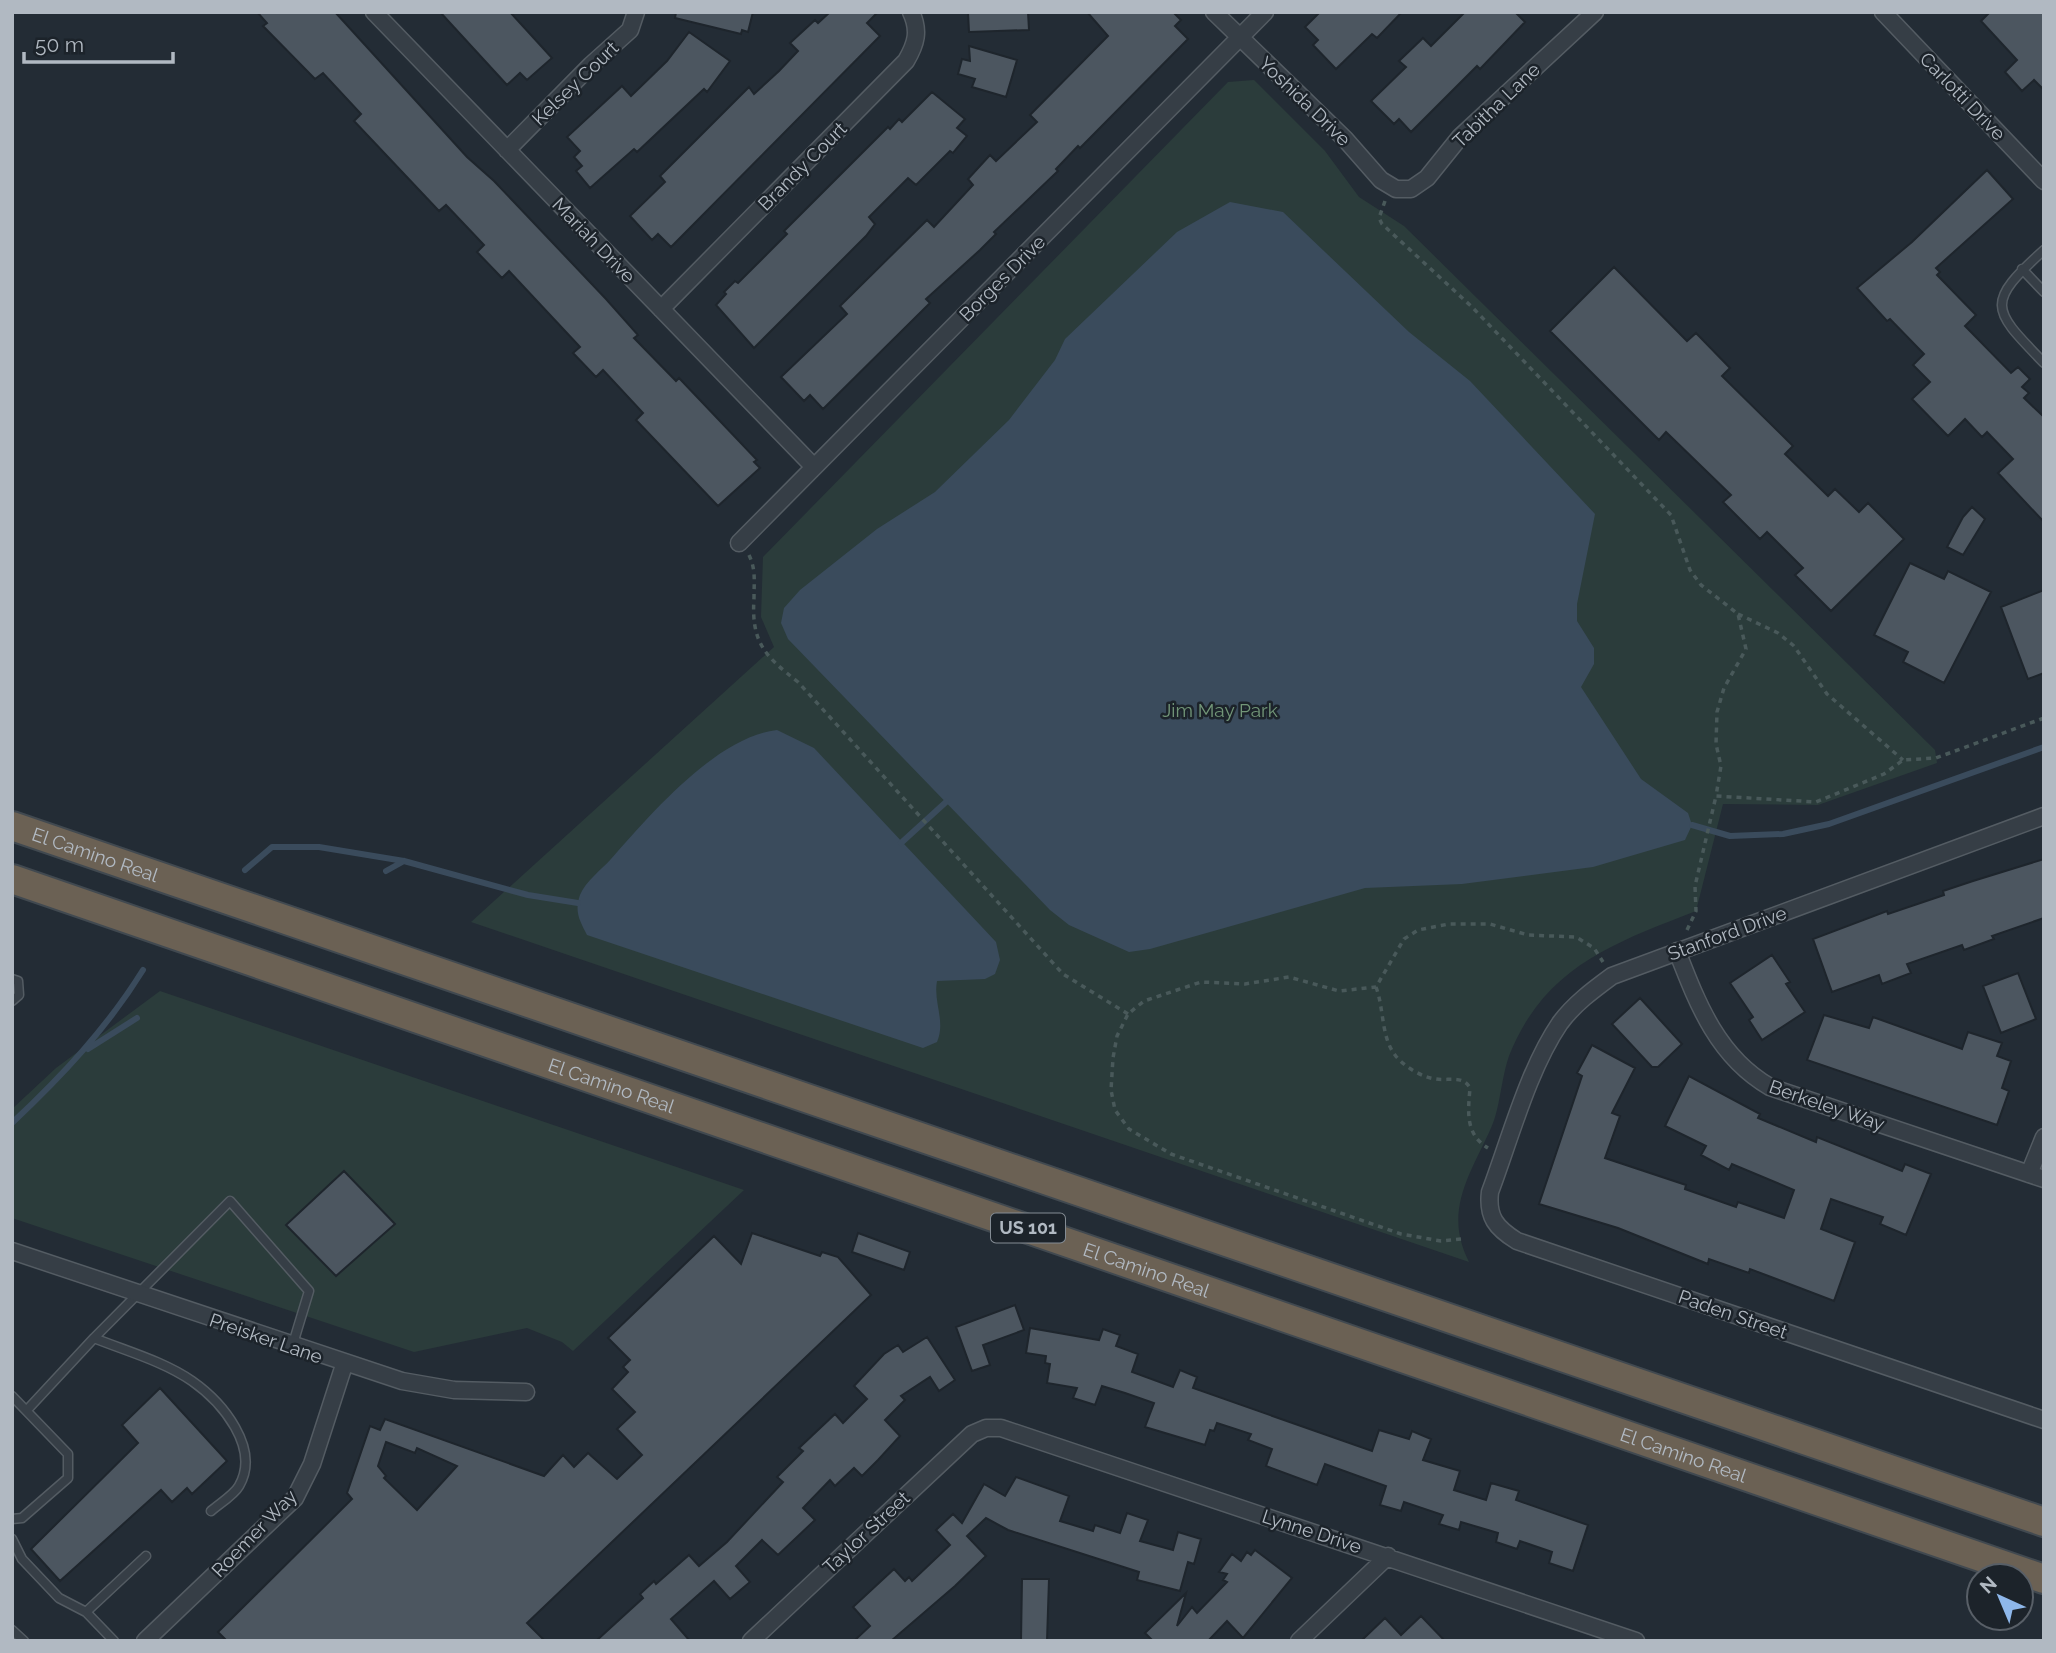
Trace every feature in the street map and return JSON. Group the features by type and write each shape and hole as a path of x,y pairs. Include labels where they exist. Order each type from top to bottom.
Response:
{"highway":[{"name":"El Camino Real","path":"12,826 2044,1522"},
{"name":"El Camino Real","path":"12,879 2044,1578"}],"street":[{"name":"Mariah Drive","path":"374,12 814,467"},
{"name":"Kelsey Court","path":"507,150 591,65 630,30 636,12"},
{"name":"Brandy Court","path":"661,309 906,61 915,45 918,30 911,12"},
{"name":"Yoshida Drive","path":"1214,12 1345,139 1381,180 1396,189"},
{"name":"Borges Drive","path":"739,543 1265,12"},
{"name":"Tabitha Lane","path":"1396,189 1411,190 1427,178 1460,137 1595,12"},
{"name":"Carlotti Drive","path":"1883,12 2044,181"},
{"name":"Stanford Drive","path":"1504,1157 1543,1052 1555,1032 1583,998 1612,976 2044,816"},
{"name":"Berkeley Way","path":"1677,951 1711,1030 1751,1076 1770,1087 2037,1176"},
{"path":"2037,1176 2044,1137"},
{"name":"Paden Street","path":"1504,1157 1488,1205 1492,1221 1517,1241 2044,1420"},
{"name":"Preisker Lane","path":"12,1251 292,1347 402,1381 454,1390 526,1392"},
{"name":"Roemer Way","path":"145,1641 295,1498 312,1464 344,1364"},
{"name":"Lynne Drive","path":"986,1428 1001,1428 1636,1641"},
{"name":"Taylor Street","path":"751,1641 972,1434 986,1428"},
{"path":"1299,1641 1388,1556"}],"lane":[{"path":"2044,250 2022,269 2001,298 2001,313 2006,323 2044,363"},
{"path":"2022,269 2044,292"},
{"path":"12,979 18,981 19,995 12,1001"},
{"path":"27,1410 135,1294 230,1201 309,1291 292,1347"},
{"path":"94,1338 169,1368 193,1382 229,1419 241,1437 246,1460 239,1486 211,1511"},
{"path":"12,1396 68,1454 68,1478 22,1518 12,1519"},
{"path":"12,1539 22,1559 60,1598 86,1612 114,1641"},
{"path":"86,1612 146,1556"},
{"path":"12,1630 24,1641"}],"path":[{"path":"1396,189 1381,206 1379,218 1382,224 1472,307 1671,515 1690,570 1701,585 1738,614 1778,633 1794,646 1827,694 1903,760"},
{"path":"739,543 749,554 755,569 753,621 758,643 769,659 798,682 1063,974 1128,1014"},
{"path":"1677,951 1696,911 1695,886 1721,766 1716,744 1717,712 1724,688 1746,649 1738,614"},
{"path":"1715,799 1816,802 1884,774 1903,760 1936,758 2044,718"},
{"path":"1504,1157 1480,1143 1473,1134 1468,1115 1468,1083 1455,1078 1435,1079 1412,1070 1395,1057 1388,1045 1376,987 1395,951 1404,939 1419,930 1475,923 1528,935 1576,937 1594,947 1612,976"},
{"path":"1376,987 1339,991 1290,977 1245,984 1201,982 1144,1001 1128,1014 1117,1036 1111,1090 1115,1110 1129,1129 1171,1154 1401,1234 1441,1241 1461,1239"}],"green space":[{"name":"Jim May Park","path":"1254,80 1325,151 1359,197 1404,226 1935,750 1937,763 1818,805 1723,804 1696,911 1610,947 1562,979 1541,1000 1509,1056 1494,1120 1462,1194 1459,1226 1469,1262 471,922 774,647 761,617 763,557 1228,82"},
{"path":"160,991 744,1190 573,1351 562,1342 527,1328 414,1352 12,1218 12,1109 56,1068"}],"water":[{"path":"1230,202 1283,212 1409,332 1470,381 1595,514 1577,604 1577,621 1594,648 1594,664 1581,687 1641,779 1688,813 1692,825 1685,840 1593,867 1462,884 1365,888 1150,949 1129,952 1069,925 1050,910 788,639 781,623 784,608 800,590 877,529 935,492 1009,420 1055,360 1065,339 1177,232"},
{"path":"777,730 814,748 996,942 1000,960 995,974 985,979 937,981 940,1027 937,1042 923,1048 587,935 579,916 578,906 582,890 645,821 708,762 754,736"}],"building":[{"path":"257,12 335,12 467,157 494,181 606,299 638,335 634,338 676,381 679,378 757,460 754,462 760,468 718,506 636,420 643,413 603,370 596,377 573,353 580,347 509,271 502,278 477,252 484,245 446,205 439,211 354,121 361,114 323,73 315,79 263,26 267,23"},
{"path":"440,12 510,12 552,58 527,80 520,73 507,85"},
{"path":"676,12 753,12 748,32 742,30 741,34 675,18"},
{"path":"830,12 878,12 867,23 880,36 671,247 658,234 652,240 630,216 665,182 660,176 749,87 754,94 779,71 798,51 790,43 815,20 818,23"},
{"path":"968,12 1028,12 1029,30 969,32"},
{"path":"1087,12 1173,12 1181,20 1175,26 1188,39 1080,148 1078,146 1056,169 1058,171 994,232 996,234 980,250 926,299 930,303 823,409 810,395 804,401 781,377 847,314 840,306 927,220 934,227 973,185 968,179 990,155 996,161 1037,122 1030,115 1108,36"},
{"path":"1320,12 1402,12 1377,38 1372,34 1336,69 1313,45 1318,40 1305,27"},
{"path":"1465,12 1515,12 1525,22 1480,69 1477,66 1411,132 1399,119 1394,124 1371,101 1406,67 1399,61 1423,38 1431,46"},
{"path":"1990,12 2044,12 2044,90 2034,80 2022,91 2005,72 2017,60 1981,21"},
{"path":"689,32 730,61 707,92 704,89 637,152 634,149 590,188 576,171 582,166 574,157 580,151 567,137 622,86 631,96 667,61"},
{"path":"969,46 1017,60 1006,97 972,87 975,79 958,74 962,59 970,61"},
{"path":"932,92 965,119 957,128 967,136 953,153 950,151 916,185 908,178 869,217 875,224 866,236 754,348 716,305 726,294 724,292 735,281 738,283 787,234 784,231 888,127 890,129 899,119 902,122"},
{"path":"1987,170 2013,199 1936,268 1940,272 1937,275 1976,315 1965,326 2011,373 2018,367 2030,379 2022,387 2029,393 2024,398 2044,417 2044,522 1998,473 2013,459 1987,432 1982,437 1965,419 1948,436 1912,399 1930,382 1913,365 1924,354 1890,319 1887,321 1857,288 1912,242"},
{"path":"1614,267 1687,341 1696,333 1730,368 1722,376 1793,446 1785,454 1828,496 1835,489 1859,512 1868,503 1904,539 1831,611 1795,575 1803,568 1767,532 1760,539 1723,502 1731,495 1666,432 1659,440 1550,331"},
{"path":"1972,507 1985,519 1963,555 1947,547 1963,517"},
{"path":"1910,563 1944,579 1948,571 1991,592 1944,683 1903,662 1908,652 1874,635"},
{"path":"2044,590 2044,673 2028,679 2001,607"},
{"path":"2044,859 2044,918 1992,936 1994,939 1964,950 1962,945 1907,964 1911,973 1882,984 1879,975 1832,992 1813,939 1887,911 1888,914 1944,895 1943,891"},
{"path":"1772,955 1790,982 1786,984 1805,1012 1762,1040 1749,1020 1753,1017 1730,983"},
{"path":"2018,973 2036,1019 2001,1033 1983,986"},
{"path":"1640,998 1682,1044 1658,1067 1652,1067 1612,1024"},
{"path":"1824,1015 1869,1028 1873,1017 1962,1049 1968,1032 2002,1043 1997,1056 2011,1061 2002,1088 2009,1091 1997,1125 1807,1060"},
{"path":"1592,1045 1635,1068 1612,1113 1620,1116 1605,1158 1686,1185 1685,1189 1736,1207 1738,1202 1784,1218 1794,1190 1732,1164 1729,1170 1701,1155 1706,1146 1665,1126 1689,1076 1760,1114 1758,1118 1816,1142 1817,1137 1902,1171 1905,1164 1931,1174 1906,1235 1880,1224 1883,1217 1831,1199 1821,1229 1855,1242 1834,1301 1750,1269 1749,1273 1709,1259 1708,1264 1618,1228 1539,1204 1582,1076 1577,1073"},
{"path":"344,1171 395,1224 336,1276 286,1225"},
{"path":"752,1233 820,1256 822,1252 838,1257 871,1295 527,1623 545,1641 227,1641 218,1632 352,1499 347,1493 370,1426 380,1430 385,1419 544,1476 563,1455 574,1467 588,1453 617,1479 642,1455 617,1429 635,1412 612,1389 628,1372 623,1367 630,1360 608,1338 714,1236 741,1264","holes":["386,1442 415,1453 417,1448 457,1466 417,1510 384,1478 386,1476 378,1466"]},
{"path":"858,1233 910,1252 904,1270 852,1252"},
{"path":"1015,1305 1024,1330 983,1345 990,1365 972,1371 956,1327"},
{"path":"1030,1328 1099,1340 1103,1329 1120,1335 1116,1346 1138,1354 1132,1372 1173,1387 1180,1370 1197,1377 1193,1388 1372,1451 1379,1430 1409,1439 1412,1431 1431,1439 1423,1460 1460,1471 1454,1490 1486,1500 1491,1483 1519,1491 1516,1500 1588,1525 1573,1571 1549,1563 1552,1552 1520,1541 1517,1549 1496,1542 1498,1533 1461,1522 1459,1530 1439,1524 1443,1515 1404,1502 1401,1511 1380,1505 1386,1486 1325,1464 1317,1485 1266,1466 1272,1449 1248,1440 1251,1434 1217,1423 1214,1431 1210,1430 1205,1445 1145,1427 1154,1403 1102,1386 1095,1405 1073,1398 1077,1388 1047,1383 1050,1364 1045,1363 1046,1356 1026,1353"},
{"path":"927,1337 955,1380 939,1391 930,1377 901,1396 905,1400 885,1420 900,1436 862,1476 854,1468 835,1486 830,1480 803,1508 815,1520 778,1555 762,1540 736,1566 750,1582 730,1599 714,1581 671,1619 690,1641 596,1641 643,1598 640,1594 654,1581 656,1584 689,1555 699,1566 727,1542 783,1482 777,1477 803,1451 799,1448 835,1414 843,1423 867,1399 854,1386 884,1354 898,1345 903,1352"},
{"path":"160,1388 227,1461 192,1494 187,1488 172,1502 161,1490 60,1581 31,1549 138,1443 122,1425"},
{"path":"1016,1477 1069,1496 1060,1521 1093,1531 1095,1525 1120,1533 1127,1513 1148,1520 1140,1541 1173,1550 1178,1532 1201,1539 1194,1564 1188,1562 1180,1591 1137,1580 1139,1572 1008,1530 986,1518 967,1536 986,1556 955,1586 891,1641 854,1641 870,1626 853,1607 894,1569 905,1581 909,1577 912,1581 950,1545 936,1530 953,1514 962,1523 984,1484 1005,1496"},
{"path":"1255,1550 1292,1578 1243,1638 1227,1621 1208,1641 1153,1641 1145,1633 1186,1593 1177,1626 1192,1607 1197,1613 1227,1582 1223,1580 1227,1574 1219,1572 1232,1554 1241,1561 1247,1552 1251,1555"},
{"path":"1022,1579 1049,1579 1047,1641 1021,1641"},
{"path":"1421,1616 1445,1641 1361,1641 1385,1618 1401,1635"}],"waterway":[{"path":"1692,825 1730,836 1783,834 1829,824 2044,747"},
{"path":"901,843 946,802"},
{"path":"245,870 272,847 319,847 404,861 528,895 578,903"},
{"path":"386,871 404,861"},
{"path":"12,1123 83,1051 143,970"},
{"path":"88,1049 137,1018"}]}
